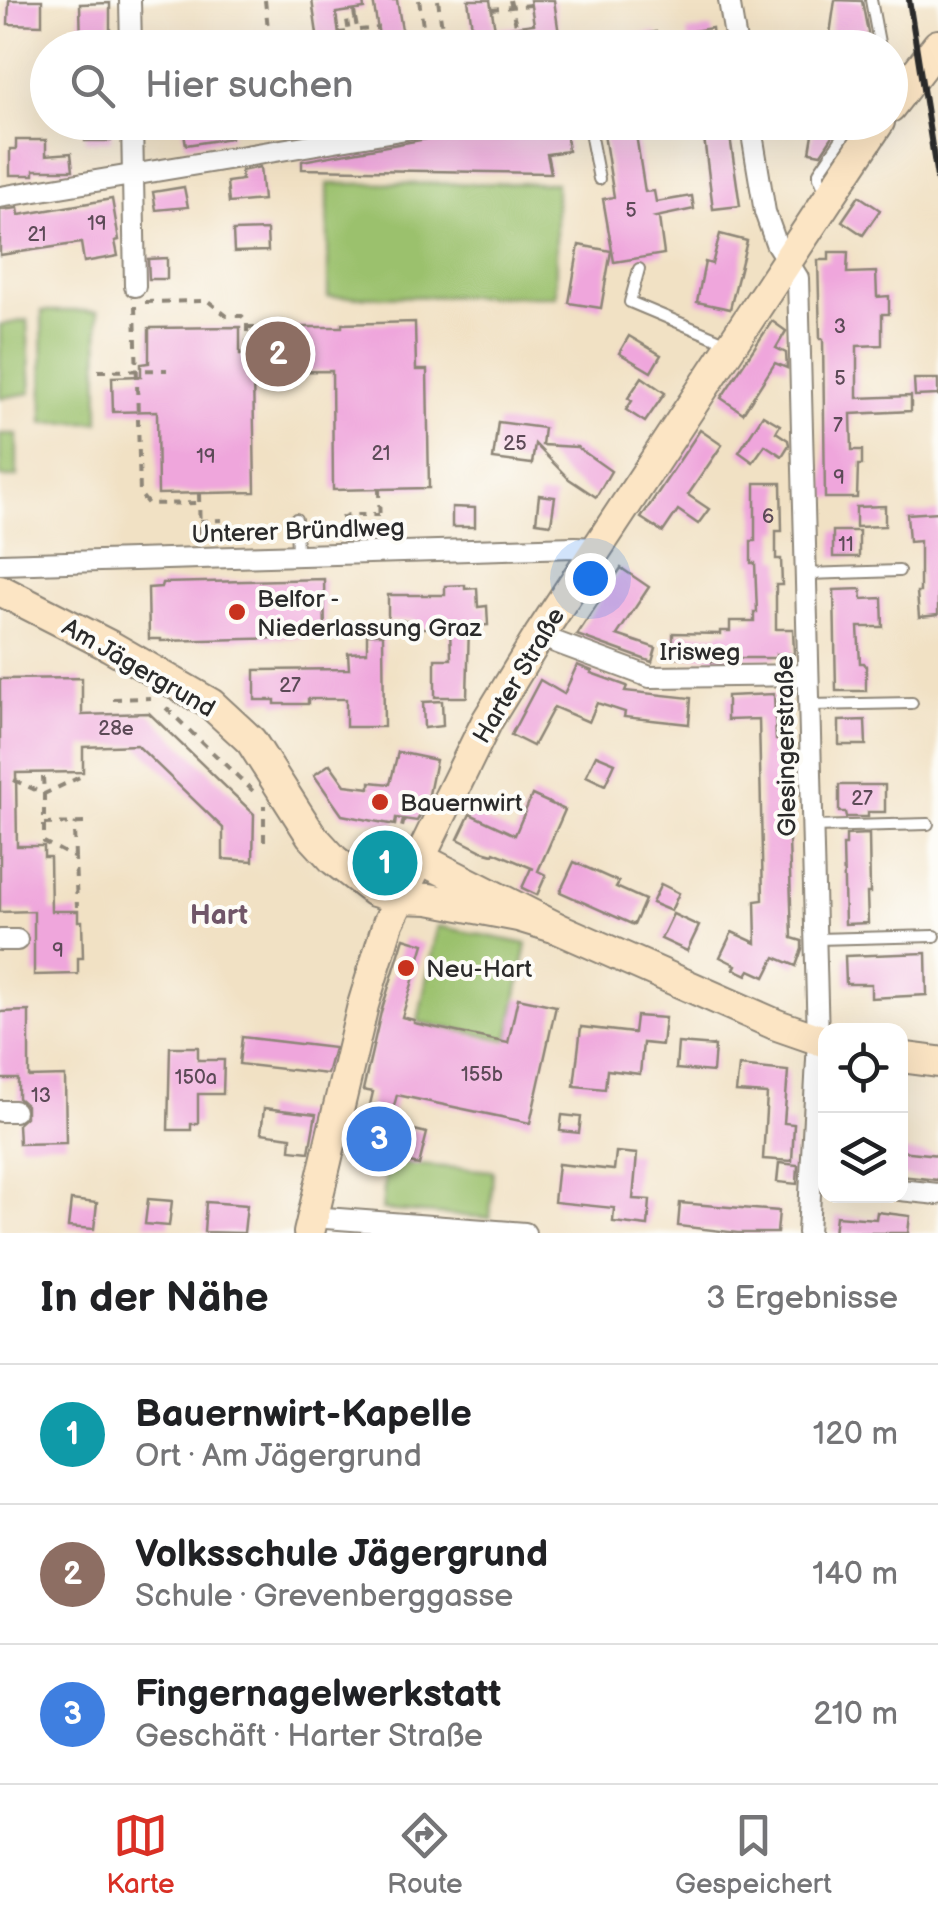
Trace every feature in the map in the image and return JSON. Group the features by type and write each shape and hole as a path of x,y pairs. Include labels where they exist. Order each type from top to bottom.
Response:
{"main road":[{"path":"908,84 938,45"},
{"name":"Harter Straße","path":"310,1225 363,1004 388,923 488,722 539,636 867,140"},
{"name":"Am Jägergrund","path":"0,590 110,646 211,704 251,740 311,836 374,891 518,916 558,928"},
{"name":"Am Jägergrund","path":"421,859 558,928 776,1025 818,1040"},
{"path":"908,1058 938,1062"}],"street":[{"path":"130,0 131,30"},
{"path":"729,0 734,30"},
{"path":"132,140 135,286"},
{"path":"0,196 341,140"},
{"name":"Glesingerstraße","path":"753,140 765,212 776,243 798,278 815,939 821,1023"},
{"name":"Unterer Bründlweg","path":"0,564 598,548"},
{"name":"Irisweg","path":"539,636 650,678 808,675"},
{"name":"Glesingerstraße","path":"808,1233 818,1186"},
{"path":"908,1191 938,1194"},
{"path":"310,1225 526,1233"}],"lane":[{"path":"871,0 877,30"},
{"path":"591,140 599,179"},
{"path":"829,198 818,178 841,140"},
{"path":"640,270 630,302 731,345"},
{"path":"296,519 297,555"},
{"path":"806,574 899,571"},
{"path":"809,705 912,702"},
{"path":"812,827 928,824"},
{"path":"815,939 935,936"}],"path":[{"path":"265,0 268,30"},
{"path":"419,0 423,30"},
{"path":"438,0 443,30"},
{"path":"510,0 516,26"},
{"path":"491,10 531,5"},
{"path":"354,11 358,30 379,28"},
{"path":"348,30 347,20 355,18"},
{"path":"200,503 148,504 140,494 135,302 208,302 227,316 242,316 247,322 247,362"},
{"path":"247,327 293,327 293,351"},
{"path":"98,371 167,370"},
{"path":"379,489 380,552"},
{"path":"199,494 201,558"},
{"path":"341,518 348,514 379,514"},
{"path":"200,520 222,520"},
{"path":"113,700 155,698 169,711 264,802 264,841"},
{"path":"14,780 44,794 84,776"},
{"path":"43,777 44,842 75,858"},
{"path":"44,824 86,822"},
{"path":"76,823 77,907"}],"green space":[{"path":"556,183 556,296 328,297 328,184"},
{"path":"42,311 98,311 99,422 43,423"},
{"path":"27,320 31,393 0,398 0,325"},
{"path":"0,434 17,434 17,477 0,477"},
{"path":"437,926 527,944 508,1040 418,1022"},
{"path":"387,1158 419,1165 493,1171 490,1218 382,1210"}],"building":[{"path":"9,0 42,0 42,25 8,24"},
{"path":"312,0 363,0 364,9 336,13 338,30 316,30"},
{"path":"373,0 397,0 402,30 378,30"},
{"path":"468,0 490,0 495,29 534,24 530,0 554,0 558,30 472,30"},
{"path":"835,0 862,1 868,30 831,30"},
{"path":"110,3 110,30 81,30 80,4"},
{"path":"16,140 46,140 46,155 71,153 73,170 34,170 34,175 10,175 10,149 16,149"},
{"path":"185,140 218,140 186,145"},
{"path":"420,140 566,140 568,151 547,154 551,173 302,169 302,161"},
{"path":"605,140 637,140 645,192 654,191 656,202 692,196 694,209 656,217 664,254 614,262 603,199 614,197"},
{"path":"704,140 731,140 740,206 713,209"},
{"path":"812,140 830,140 821,154 810,152"},
{"path":"260,167 263,200 229,203 227,182 242,180 241,171"},
{"path":"184,187 188,207 156,210 153,192"},
{"path":"859,196 880,210 863,235 842,221"},
{"path":"112,199 118,256 84,262 81,243 0,255 0,210 18,208 19,215"},
{"path":"267,230 268,251 234,252 233,231"},
{"path":"720,234 747,241 730,309 697,302 705,262 712,264"},
{"path":"579,245 611,251 601,308 569,303"},
{"path":"829,252 848,252 847,273 876,272 877,297 889,296 889,314 882,314 882,345 857,346 857,398 911,396 911,411 851,414 852,450 862,450 857,498 825,498 818,260 829,260"},
{"path":"167,258 167,279 149,279 148,259"},
{"path":"772,321 786,331 776,348 786,353 787,368 775,363 743,413 721,398"},
{"path":"415,322 416,370 427,370 429,488 333,490 332,371 253,372 255,492 158,494 157,411 113,412 112,377 141,376 141,364 149,363 149,328 240,327 240,354 297,354 296,327"},
{"path":"629,336 661,355 651,372 619,353"},
{"path":"642,377 665,393 645,422 626,410 632,401 628,398"},
{"path":"914,379 938,379 938,395 915,396"},
{"path":"763,415 780,425 776,432 789,445 782,456 765,445 753,462 739,452"},
{"path":"498,422 544,428 542,445 577,447 611,471 596,497 569,479 535,444 532,464 493,459"},
{"path":"700,430 722,445 688,495 709,509 698,524 678,510 663,532 641,518"},
{"path":"755,483 781,483 782,531 776,531 776,559 781,559 782,585 776,585 776,629 793,629 794,654 731,658 731,662 712,662 712,657 673,657 673,633 720,634 730,631 730,621 754,621 757,612 751,541 755,541"},
{"path":"539,495 555,497 551,524 536,522"},
{"path":"885,506 885,526 856,527 856,507"},
{"path":"452,507 475,508 475,527 452,527"},
{"path":"938,512 938,615 919,617 920,541 909,542 907,514"},
{"path":"833,531 859,531 859,557 833,557"},
{"path":"621,568 649,587 617,635 656,648 652,662 577,635"},
{"name":"Belfor - Niederlassung Graz","path":"324,579 325,637 149,639 148,588 161,587 162,583"},
{"path":"465,585 465,589 477,588 478,607 487,606 488,625 469,626 467,697 435,697 435,659 451,659 450,628 414,628 414,620 388,621 388,595 445,595 445,586"},
{"path":"861,589 862,599 882,598 883,627 858,627 860,663 866,666 866,691 836,691 834,590"},
{"path":"367,634 383,634 384,727 346,727 346,699 308,699 308,704 255,700 255,670 349,669 348,653 367,652"},
{"path":"577,665 627,686 625,691 691,698 689,724 624,717 625,712 597,703 589,722 554,707 533,746 511,735 540,680 564,694"},
{"path":"82,678 82,715 149,713 254,814 253,861 223,859 223,828 137,745 83,747 83,772 16,773 17,846 44,846 44,857 50,857 51,911 78,911 78,921 82,921 83,958 78,958 78,974 34,975 34,911 0,912 0,679"},
{"path":"774,694 776,740 786,740 792,938 802,941 802,949 796,966 775,957 765,977 750,970 747,975 720,957 732,932 756,943 755,901 763,900 759,719 727,720 727,696"},
{"path":"442,701 443,726 424,728 423,702"},
{"path":"865,720 866,745 839,745 839,721"},
{"name":"Bauernwirt","path":"398,752 436,760 428,799 417,821 396,818 395,825 342,815 314,775 330,764 345,785 370,788 370,782 390,784"},
{"path":"596,755 615,763 605,785 586,776"},
{"path":"839,785 885,785 885,812 846,817 845,812 839,812"},
{"path":"532,795 565,810 538,871 546,875 537,895 522,888 531,868 534,869 458,839 470,814 515,835"},
{"path":"869,834 868,923 845,924 843,845 846,835"},
{"path":"574,862 619,882 616,887 645,900 634,925 560,892"},
{"path":"661,884 679,893 671,911 652,903"},
{"path":"673,914 699,926 687,951 661,939"},
{"path":"404,938 424,944 402,1017 414,1023 508,1043 518,998 556,1006 530,1123 397,1095 389,1124 427,1133 419,1165 382,1157 379,1169 356,1164 373,1092 363,1090"},
{"path":"926,953 927,995 871,998 871,984 846,984 845,956"},
{"path":"29,1011 29,1077 65,1076 66,1143 19,1144 18,1124 26,1117 26,1105 18,1098 18,1079 0,1079 0,1012"},
{"path":"636,1016 665,1018 662,1045 643,1043 640,1074 607,1070 605,1089 574,1086 581,1027 634,1033"},
{"path":"242,1037 334,1048 327,1074 239,1064"},
{"path":"678,1043 715,1046 713,1072 676,1069"},
{"path":"170,1047 198,1047 198,1060 224,1060 223,1094 198,1094 198,1124 191,1124 191,1130 168,1130"},
{"path":"739,1066 788,1071 784,1123 794,1124 792,1161 763,1159 767,1094 736,1092"},
{"path":"264,1108 316,1114 309,1152 290,1150 291,1137 261,1133"},
{"path":"562,1115 581,1117 579,1133 560,1131"},
{"path":"616,1152 637,1154 633,1199 650,1200 648,1226 613,1222 614,1208 554,1202 558,1164 614,1170"},
{"path":"908,1152 938,1155 938,1180 908,1177"},
{"path":"779,1163 798,1165 797,1184 777,1182"},
{"path":"148,1199 172,1201 169,1226 145,1224"},
{"path":"71,1200 97,1203 94,1229 68,1227"},
{"path":"206,1202 247,1205 244,1233 204,1232"},
{"path":"680,1203 779,1211 777,1233 678,1226"},
{"path":"877,1212 910,1216 908,1233 834,1233 836,1216 876,1219"}],"railway":[{"path":"909,0 938,184"}],"place":[{"name":"Volksschule Jägergrund","path":"278,354"},
{"name":"Belfor - Niederlassung Graz","path":"237,612"},
{"name":"Bauernwirt","path":"380,802"},
{"name":"Bauernwirt-Kapelle","path":"385,863"},
{"name":"Neu-Hart","path":"406,968"},
{"name":"Fingernagelwerkstatt","path":"379,1139"}],"district":[{"name":"Hart","path":"219,914"}]}
